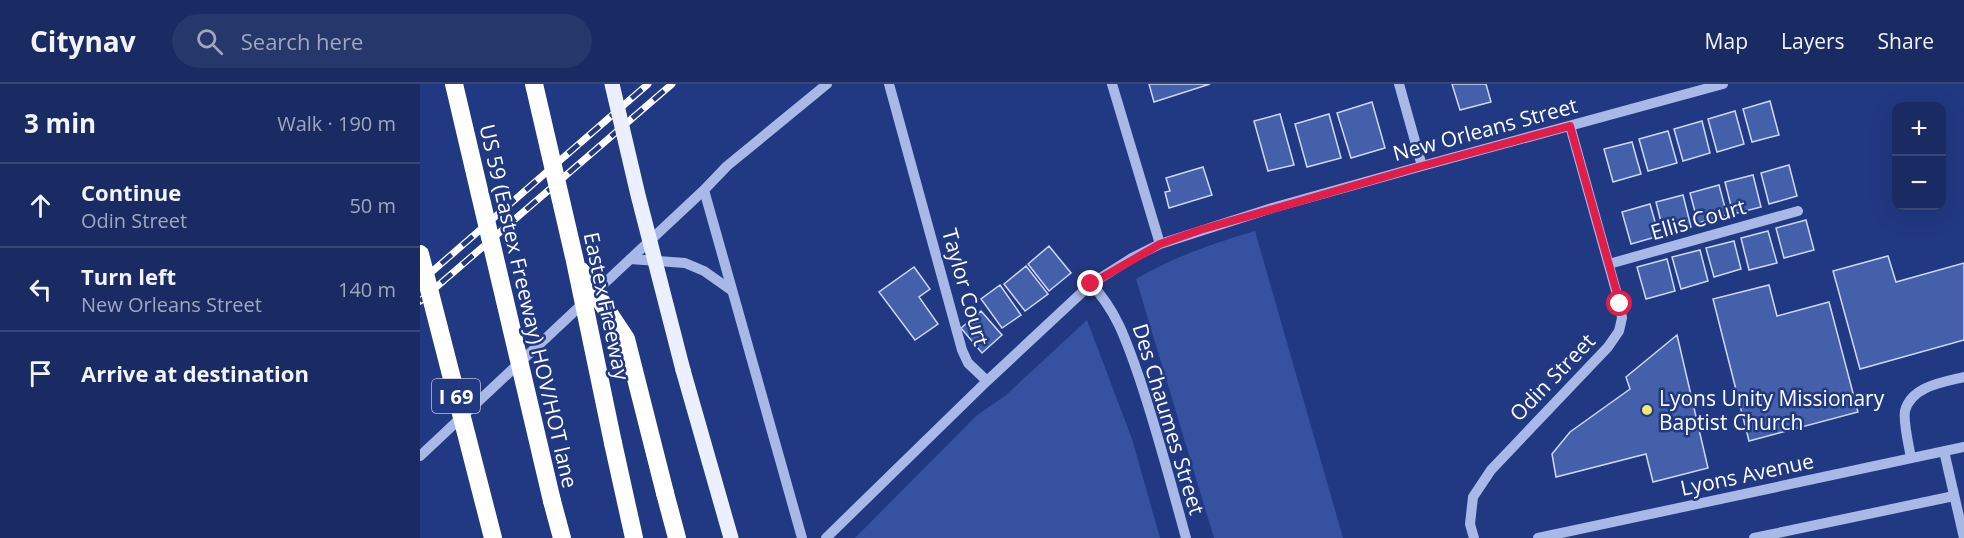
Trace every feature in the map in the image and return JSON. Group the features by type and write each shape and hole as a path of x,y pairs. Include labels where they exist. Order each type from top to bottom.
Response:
{"highway":[{"name":"US 59 (Eastex Freeway) HOV/HOT lane","path":"454,84 562,538"},
{"name":"Eastex Freeway","path":"534,84 575,261 634,538"},
{"name":"I 69","path":"420,255 493,538"},
{"path":"575,261 626,339 677,538"}],"main road":[{"path":"612,84 683,370 730,538"}],"street":[{"path":"420,456 727,166 827,84"},
{"name":"Taylor Court","path":"889,84 962,350 968,363 987,381"},
{"path":"1112,84 1160,244"},
{"path":"1400,84 1422,166"},
{"name":"New Orleans Street","path":"987,381 1091,284 1160,244 1262,211 1723,84"},
{"name":"Odin Street","path":"1474,538 1470,524 1473,497 1491,470 1614,340 1622,318 1570,126"},
{"path":"704,190 802,538"},
{"name":"Ellis Court","path":"1609,264 1798,211"},
{"path":"630,259 685,263 704,271 731,290"},
{"name":"Des Chaumes Street","path":"1091,284 1105,298 1120,323 1149,406 1186,538"},
{"path":"1911,458 1905,412 1913,395 1935,385 1964,377"},
{"path":"826,538 987,381"},
{"name":"Lyons Avenue","path":"1538,538 1964,447"},
{"path":"1944,451 1964,538"},
{"path":"1754,538 1954,496"}],"shaded area":[{"path":"1255,231 1343,538 1214,538 1136,279 1194,251"},
{"path":"1087,320 1132,439 1160,538 855,538 976,416 1006,395"}],"building":[{"path":"1149,84 1210,84 1154,102"},
{"path":"1452,84 1486,84 1491,102 1460,110"},
{"path":"1770,101 1779,135 1752,142 1743,109"},
{"path":"1372,102 1385,148 1351,158 1337,113"},
{"path":"1735,111 1744,144 1717,152 1708,119"},
{"path":"1280,114 1294,165 1268,171 1254,121"},
{"path":"1329,114 1341,158 1307,167 1295,124"},
{"path":"1702,121 1710,153 1683,161 1674,129"},
{"path":"1668,131 1677,163 1648,171 1639,139"},
{"path":"1632,142 1641,174 1613,182 1604,149"},
{"path":"1789,165 1797,196 1769,204 1761,173"},
{"path":"1203,167 1212,195 1169,208 1165,192 1170,191 1166,178"},
{"path":"1753,175 1761,207 1733,214 1725,182"},
{"path":"1719,185 1727,215 1698,223 1690,193"},
{"path":"1683,195 1691,227 1664,234 1656,202"},
{"path":"1650,204 1659,236 1631,244 1622,212"},
{"path":"1806,220 1814,250 1784,258 1776,228"},
{"path":"1768,231 1777,263 1749,270 1741,238"},
{"path":"1734,241 1741,269 1714,277 1706,248"},
{"path":"1049,246 1071,273 1049,291 1028,264"},
{"path":"1700,250 1708,281 1681,289 1672,257"},
{"path":"1888,256 1896,282 1964,263 1964,340 1860,369 1833,271"},
{"path":"1667,259 1675,291 1646,299 1637,267"},
{"path":"1026,266 1048,294 1025,311 1004,284"},
{"path":"914,267 930,289 919,297 938,324 915,340 879,292"},
{"path":"1000,285 1021,315 1002,328 981,299"},
{"path":"1769,285 1777,316 1829,302 1858,412 1749,441 1713,299"},
{"path":"981,311 1002,335 982,353 961,328"},
{"name":"Lyons Unity Missionary Baptist Church","path":"1677,335 1708,468 1653,482 1646,454 1556,477 1552,454 1570,432 1630,389 1626,377"}],"railway":[{"path":"420,282 648,84"},
{"path":"420,301 672,84"}],"place":[{"name":"Lyons Unity Missionary Baptist Church","path":"1647,410"}],"route":[{"path":"1091,284 1132,258 1160,244 1200,230 1570,126 1620,304"}]}
